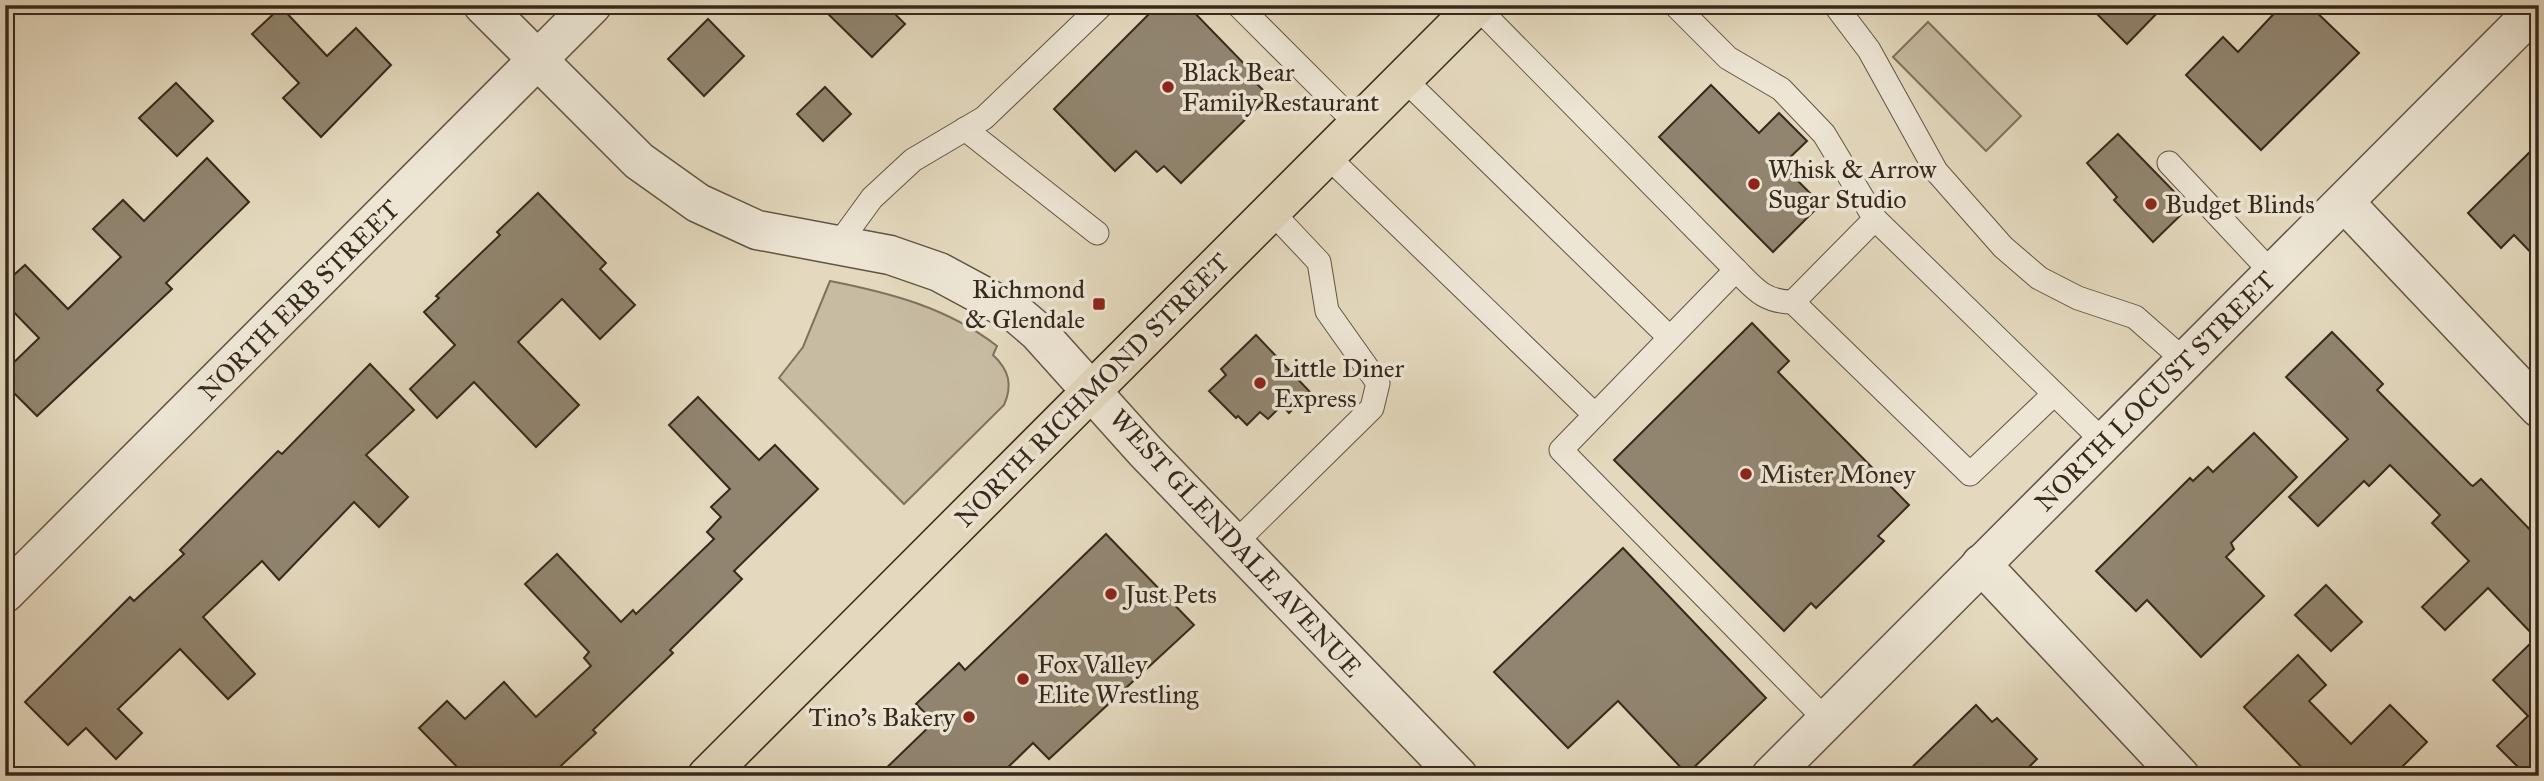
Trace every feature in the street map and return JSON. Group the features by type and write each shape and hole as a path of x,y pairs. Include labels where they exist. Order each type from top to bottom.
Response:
{"main road":[{"name":"NORTH RICHMOND STREET","path":"707,776 1476,6"}],"street":[{"name":"WEST GLENDALE AVENUE","path":"483,5 620,143 676,190 720,215 757,230 890,256 927,268 988,296 1038,332 1234,544 1458,776"},
{"name":"NORTH ERB STREET","path":"5,593 592,5"},
{"name":"NORTH LOCUST STREET","path":"1772,776 2539,6"},
{"path":"2345,203 2539,408"},
{"path":"1981,564 2180,776"}],"lane":[{"path":"837,246 872,198 913,160 984,118 1102,5"},
{"path":"1238,5 1357,124"},
{"path":"1675,5 1728,58 1781,89 1824,134 1875,219 2104,442"},
{"path":"1835,5 1869,50 1936,171 2003,247 2039,278 2078,298 2135,317 2185,361"},
{"path":"1476,6 1736,270 1767,298 1776,302 1793,302 1970,474 2054,394"},
{"path":"1403,78 1670,337"},
{"path":"965,129 1097,233"},
{"path":"1326,155 1595,415"},
{"path":"2169,163 2273,274"},
{"path":"1234,544 1372,408 1378,383 1326,311 1320,262 1270,210"},
{"path":"1793,302 1875,219"},
{"path":"1736,270 1561,450 1826,720"}],"shaded area":[{"path":"1928,22 2021,116 1986,151 1893,57"},
{"path":"830,281 897,297 959,322 997,346 993,355 1003,366 1008,378 1004,405 904,504 779,378 803,347"}],"building":[{"path":"819,5 886,5 905,24 872,57"},
{"name":"Black Bear Family Restaurant","path":"1158,5 1187,5 1255,75 1252,79 1269,96 1181,183 1164,166 1157,172 1136,151 1115,171 1054,109"},
{"path":"2088,5 2165,5 2127,44"},
{"path":"2282,5 2309,5 2359,53 2261,150 2186,75 2223,37 2238,52"},
{"path":"281,7 327,56 356,28 391,65 321,137 283,98 299,83 252,34"},
{"path":"708,19 744,56 704,96 668,59"},
{"path":"176,83 213,121 177,156 139,118"},
{"name":"Whisk & Arrow Sugar Studio","path":"1711,85 1759,133 1779,113 1807,141 1782,165 1821,204 1773,252 1659,137"},
{"path":"825,87 851,114 823,141 797,114"},
{"path":"2118,134 2189,207 2153,242 2114,200 2117,197 2087,163"},
{"path":"2539,143 2539,261 2514,235 2501,248 2468,213"},
{"path":"207,158 249,202 166,283 172,289 37,416 5,384 5,371 39,338 5,303 5,283 25,265 68,309 121,257 93,229 123,200 144,221"},
{"path":"538,193 606,263 600,269 635,305 600,339 562,299 518,342 579,405 536,447 474,382 437,418 410,389 455,345 424,312 439,298 436,296 500,235 497,232"},
{"name":"Mister Money","path":"1752,323 1789,361 1778,372 1909,505 1878,536 1884,541 1816,608 1811,603 1784,631 1614,460"},
{"path":"2332,332 2383,384 2377,390 2471,485 2481,479 2539,539 2539,776 2527,776 2497,746 2528,716 2493,680 2536,638 2488,588 2445,630 2422,607 2469,561 2432,523 2440,515 2390,465 2369,486 2364,481 2318,526 2289,497 2348,439 2286,377"},
{"name":"Little Diner Express","path":"1256,335 1310,392 1289,413 1282,405 1268,419 1260,412 1247,425 1238,416 1236,418 1209,391 1226,375 1221,369"},
{"path":"370,364 414,410 366,455 408,497 379,527 354,502 279,580 262,561 203,617 255,674 228,699 180,649 118,709 142,733 116,759 86,728 68,745 25,702 130,597 134,601 184,554 180,550 278,451 282,454"},
{"path":"698,397 759,460 775,445 818,489 734,571 742,579 670,650 673,653 593,730 596,733 550,776 466,776 419,728 447,701 465,719 504,682 536,717 591,666 584,658 589,652 525,584 557,554 621,622 633,610 636,614 714,539 707,532 721,517 711,507 730,489 669,425"},
{"path":"2254,433 2297,477 2231,543 2234,549 2226,557 2264,596 2201,657 2147,600 2136,611 2096,571 2190,478 2193,481 2208,467 2213,472"},
{"path":"1106,534 1194,625 1049,759 1033,743 999,776 878,776 934,722 916,704 959,663 965,670"},
{"path":"1623,548 1766,698 1687,774 1618,701 1568,748 1494,672"},
{"path":"2326,585 2362,622 2331,651 2295,615"},
{"path":"2298,655 2326,685 2309,701 2351,744 2390,705 2427,742 2393,776 2310,776 2244,707"},
{"path":"1976,705 1992,722 1997,718 2037,759 2020,776 1903,776"}],"place":[{"name":"Black Bear Family Restaurant","path":"1168,87"},
{"name":"Whisk & Arrow Sugar Studio","path":"1754,184"},
{"name":"Budget Blinds","path":"2151,204"},
{"name":"Richmond & Glendale","path":"1099,304"},
{"name":"Little Diner Express","path":"1260,383"},
{"name":"Mister Money","path":"1746,474"},
{"name":"Just Pets","path":"1111,594"},
{"name":"Fox Valley Elite Wrestling","path":"1023,679"},
{"name":"Tino's Bakery","path":"969,717"}]}
